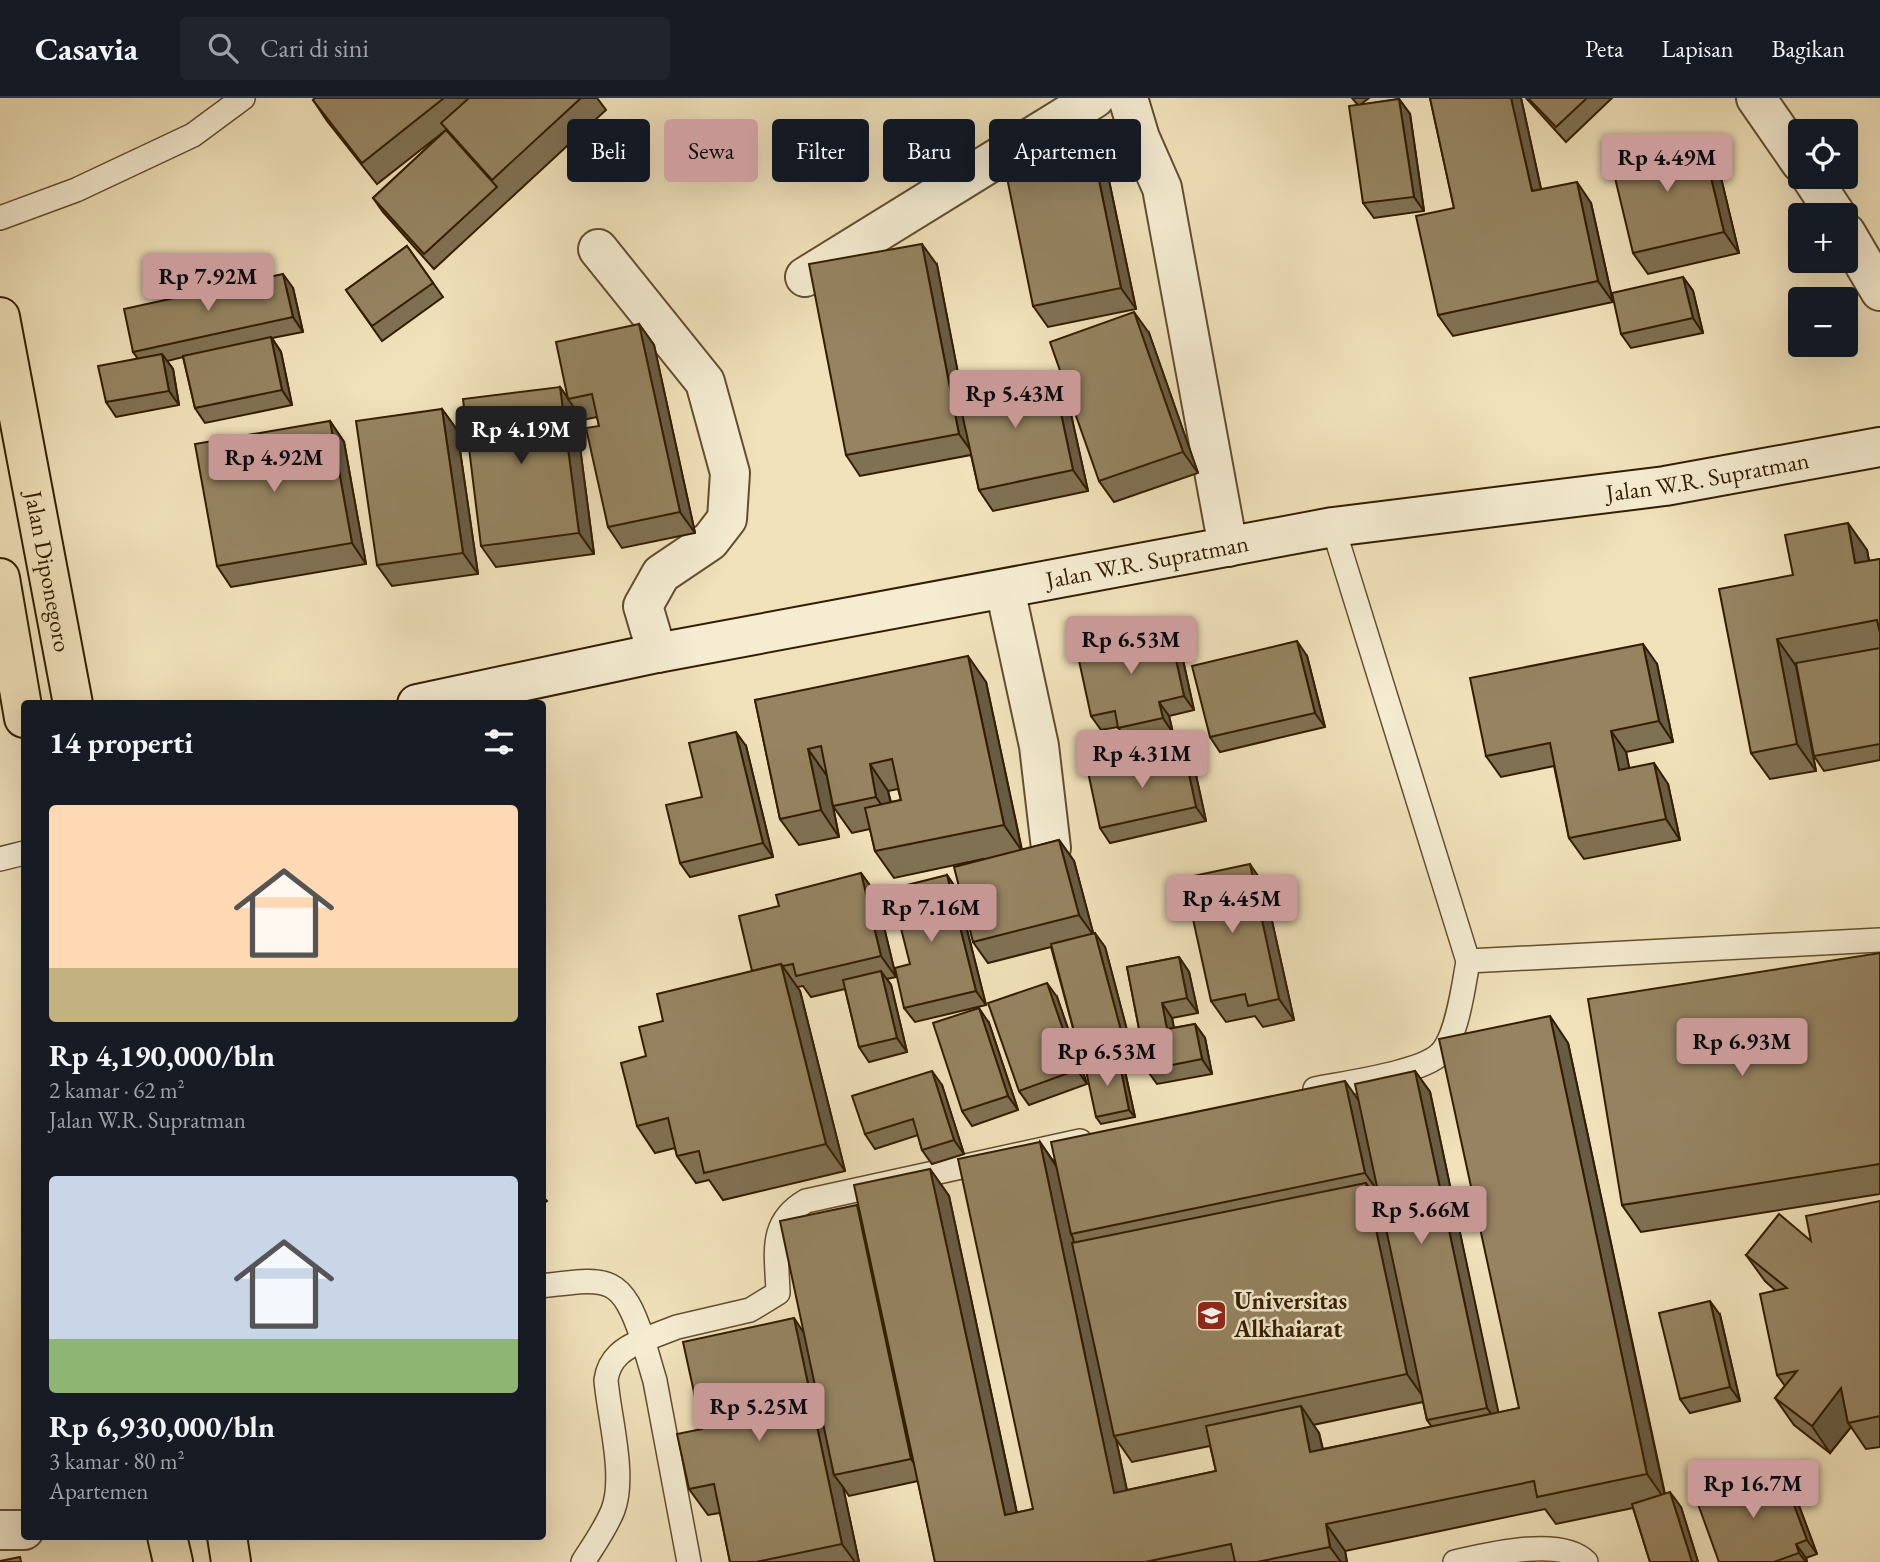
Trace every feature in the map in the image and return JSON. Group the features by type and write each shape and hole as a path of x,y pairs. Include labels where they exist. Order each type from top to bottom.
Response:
{"highway":[{"name":"Jalan Diponegoro","path":"0,317 71,700"},
{"name":"Jalan Diponegoro","path":"0,578 21,700"},
{"path":"168,1540 173,1562"},
{"path":"228,1540 231,1562"}],"street":[{"path":"805,277 1095,98"},
{"path":"1128,98 1140,138 1162,188 1228,547"},
{"path":"1756,98 1788,144"},
{"path":"598,249 705,382 730,473 727,519 710,541 661,574 643,606 657,653"},
{"path":"1858,253 1880,291"},
{"name":"Jalan W.R. Supratman","path":"436,700 657,653 1333,527 1665,486 1880,447"},
{"path":"1005,589 1039,746 1051,848"},
{"path":"0,1530 21,1530"}],"lane":[{"path":"0,218 76,190 193,135 243,98"},
{"path":"1287,1095 1421,1066 1441,1053 1458,1014 1468,961 1333,527"},
{"path":"0,859 21,854"},
{"path":"1468,961 1880,940"},
{"path":"583,1562 614,1510 617,1468 606,1380 607,1368 624,1348 677,1327 765,1304 778,1293 777,1237 784,1217 806,1201 1100,1136"},
{"path":"546,1286 591,1280 609,1283 632,1306 655,1381 689,1562"},
{"path":"1455,1562 1523,1548 1555,1551 1583,1558 1586,1562"}],"building":[{"path":"444,98 362,163 313,100"},
{"path":"469,98 581,98 492,180 441,123"},
{"path":"1430,98 1511,98 1532,191 1577,182 1598,281 1438,315 1416,216 1454,208"},
{"path":"1528,98 1587,98 1556,127"},
{"path":"1399,99 1414,197 1363,203 1349,106"},
{"path":"446,130 497,187 424,254 373,198"},
{"path":"1701,136 1724,232 1633,253 1610,157"},
{"path":"1008,182 1099,182 1121,288 1033,306"},
{"path":"922,244 959,434 846,455 809,264"},
{"path":"407,246 433,283 372,326 346,290"},
{"path":"283,274 293,317 133,352 124,309"},
{"path":"1683,277 1693,318 1621,334 1612,293"},
{"path":"1134,312 1183,452 1099,481 1050,342"},
{"path":"639,324 680,512 608,527 586,428 599,426 592,394 568,399 556,342"},
{"path":"271,337 282,390 195,408 183,356"},
{"path":"162,354 169,391 106,402 98,366"},
{"path":"1052,371 1073,470 979,490 957,391"},
{"path":"560,387 579,533 481,546 463,399"},
{"path":"442,409 463,553 377,565 356,421"},
{"path":"330,421 352,543 217,566 195,444"},
{"path":"1848,523 1855,563 1880,559 1880,633 1877,620 1777,639 1797,744 1751,753 1719,589 1793,575 1785,535"},
{"path":"1142,623 1147,641 1171,637 1184,696 1159,702 1163,718 1118,728 1115,711 1091,716 1078,656 1102,651 1097,633"},
{"path":"1297,641 1315,713 1210,737 1192,666"},
{"path":"1643,644 1659,721 1611,731 1619,770 1654,763 1666,819 1569,838 1550,743 1486,756 1470,678"},
{"path":"1880,648 1880,744 1814,756 1796,663"},
{"path":"968,656 1004,825 875,851 865,808 901,800 892,759 870,764 876,797 833,806 821,746 808,749 821,810 780,819 755,700"},
{"path":"736,732 763,843 680,863 666,805 702,797 689,743"},
{"path":"1184,751 1196,807 1100,828 1088,772"},
{"path":"1059,840 1079,915 973,942 954,867"},
{"path":"1250,864 1279,999 1248,1006 1245,994 1211,1001 1184,878"},
{"path":"861,873 881,956 796,976 793,964 752,971 739,916 779,906 776,895"},
{"path":"947,875 976,991 904,1008 895,968 910,964 891,889"},
{"path":"1095,933 1123,1038 1079,1050 1051,944"},
{"path":"1880,953 1880,1164 1622,1205 1588,999"},
{"path":"1179,957 1187,998 1162,1003 1167,1029 1195,1024 1202,1059 1147,1070 1127,967"},
{"path":"781,964 826,1144 704,1173 699,1151 677,1156 668,1118 637,1126 621,1063 646,1056 639,1027 663,1021 657,994"},
{"path":"881,971 897,1038 859,1047 843,980"},
{"path":"1047,983 1077,1070 1019,1091 988,1003"},
{"path":"979,1008 1008,1096 962,1111 933,1023"},
{"path":"1550,1016 1647,1474 1537,1497 1534,1481 1326,1524 1330,1547 1257,1562 1235,1562 1231,1544 1145,1562 935,1562 854,1185 930,1169 1005,1515 1033,1509 958,1159 1040,1142 1114,1493 1216,1471 1206,1426 1301,1406 1310,1452 1519,1408 1439,1039"},
{"path":"1119,1060 1129,1110 1096,1117 1085,1066"},
{"path":"932,1071 954,1140 922,1150 913,1119 865,1134 852,1096"},
{"path":"1415,1071 1487,1408 1427,1420 1355,1084"},
{"path":"1345,1081 1365,1173 1071,1234 1051,1142"},
{"path":"1366,1183 1407,1374 1114,1436 1072,1243"},
{"path":"1880,1201 1880,1416 1848,1423 1841,1388 1812,1426 1775,1398 1797,1371 1777,1375 1760,1294 1787,1288 1746,1255 1779,1214 1811,1241 1806,1216"},
{"path":"857,1205 911,1459 834,1475 780,1221"},
{"path":"1710,1301 1730,1387 1680,1399 1659,1313"},
{"path":"794,1318 842,1544 756,1562 730,1562 714,1484 689,1489 677,1434 702,1429 683,1342"},
{"path":"1768,1468 1771,1477 1782,1473 1807,1540 1796,1544 1799,1553 1774,1562 1719,1562 1698,1504 1710,1499 1706,1490"},
{"path":"1670,1492 1692,1562 1650,1562 1632,1504"},
{"path":"20,1557 21,1562 0,1562 0,1561"}],"place":[{"name":"Universitas Alkhaiarat","path":"1211,1315"}]}
